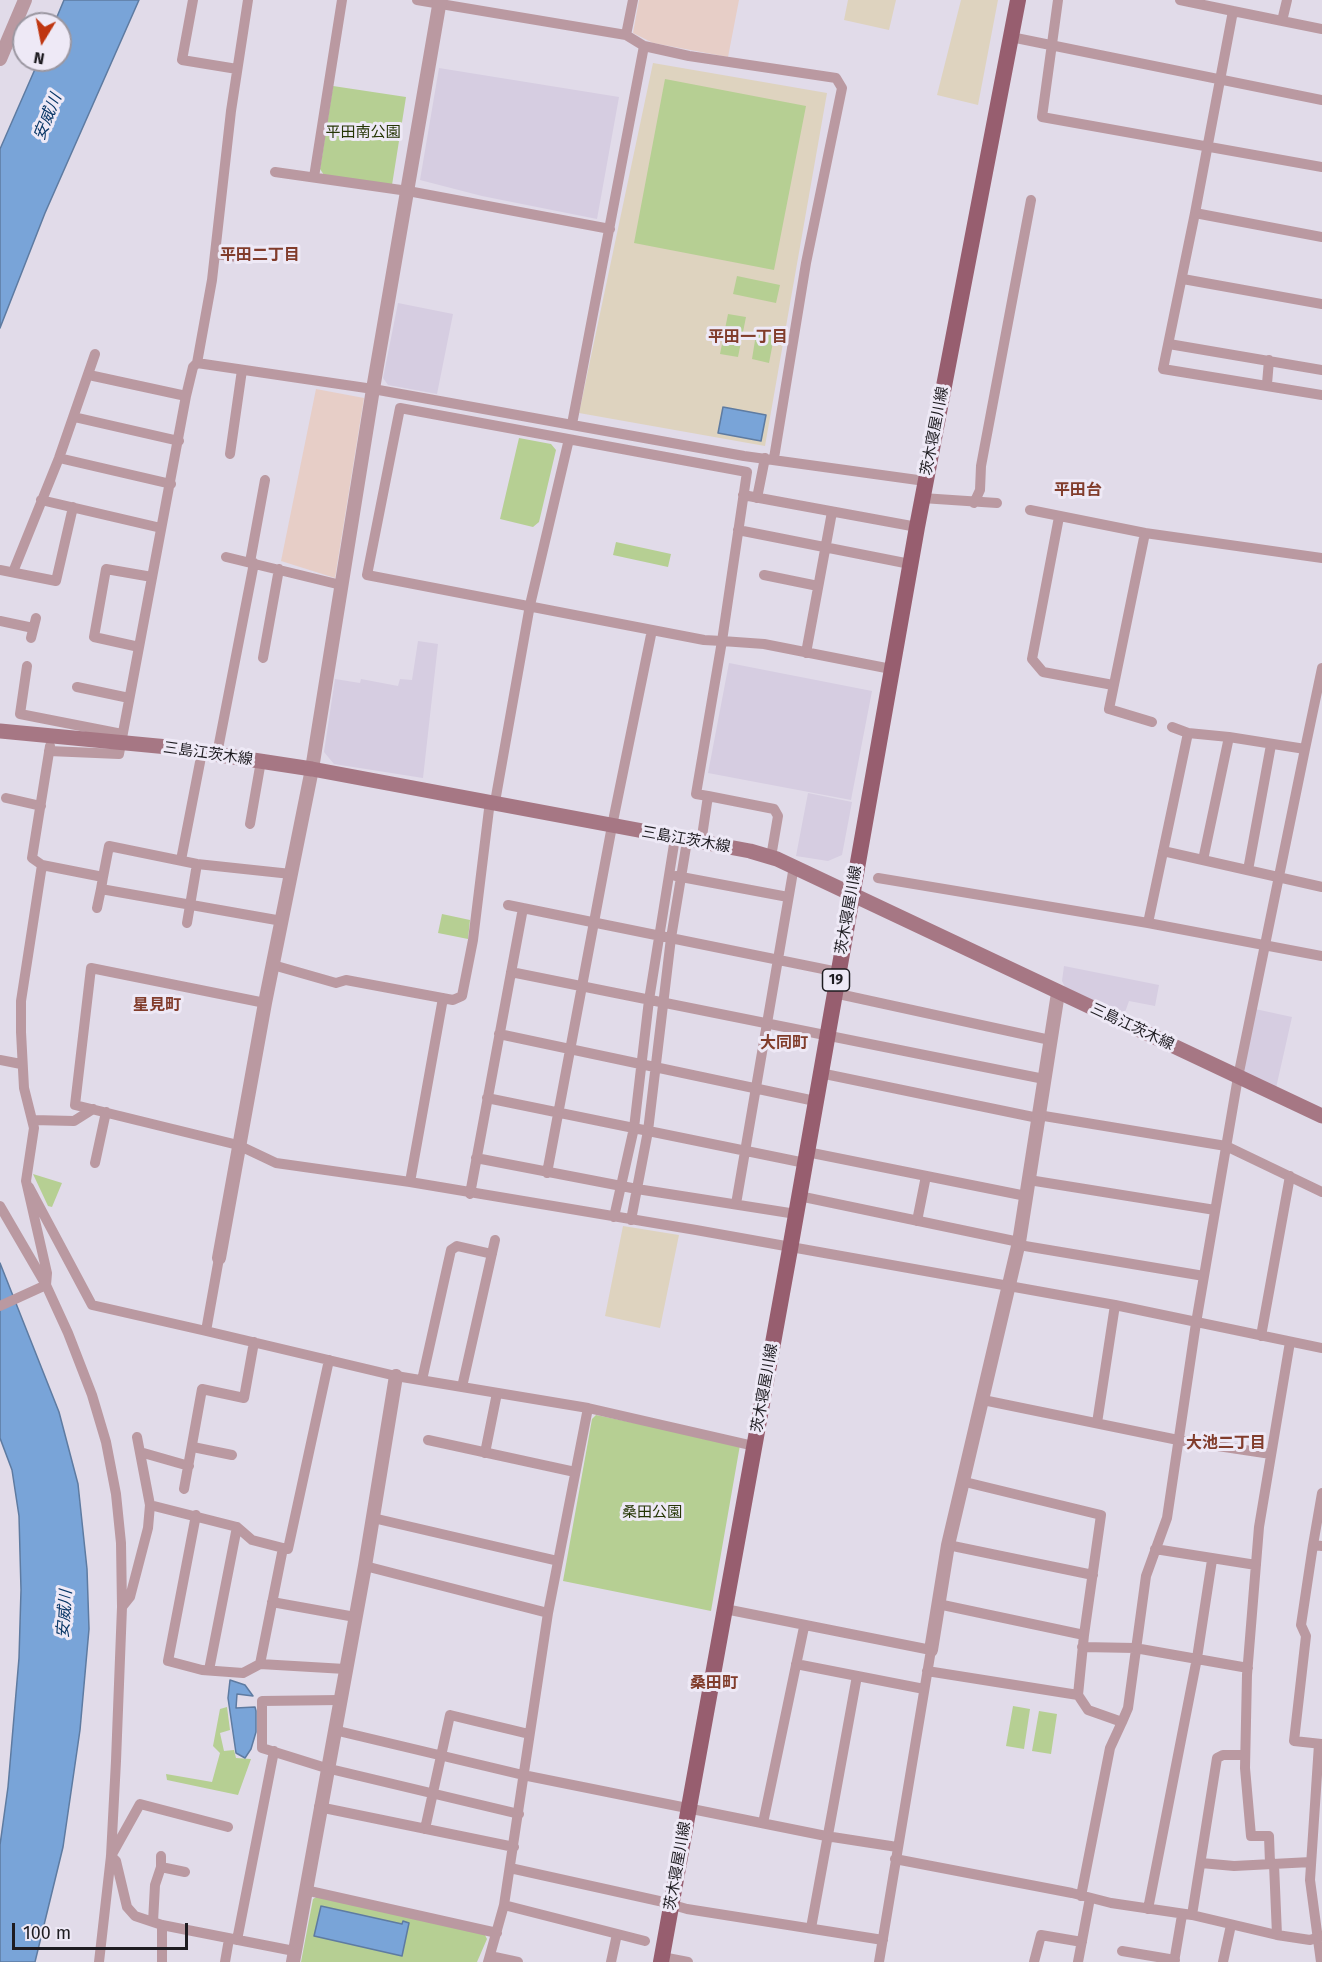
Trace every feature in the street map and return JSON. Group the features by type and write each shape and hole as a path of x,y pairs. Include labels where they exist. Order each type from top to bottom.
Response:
{"main road":[{"name":"茨木寝屋川線","path":"662,1960 790,1249 916,526 1018,0"},
{"name":"三島江茨木線","path":"0,731 122,739 312,769 771,857 852,892 1058,993 1322,1116"}],"street":[{"path":"0,59 25,0"},
{"path":"193,0 182,60 237,69"},
{"path":"103,877 42,865 32,858 50,747 119,754 186,396 196,363 216,254 224,165 248,0"},
{"path":"314,177 342,0"},
{"path":"417,0 440,2 626,35 644,46 689,56 836,78 842,88 769,458 757,498"},
{"path":"626,35 633,0"},
{"path":"1058,0 1041,117 1322,167"},
{"path":"1180,0 1322,29"},
{"path":"1282,21 1287,0"},
{"path":"206,1330 238,1145 312,769 373,389 440,2"},
{"path":"1233,11 1164,369 1267,384 1322,395"},
{"path":"1011,37 1322,100"},
{"path":"572,424 644,46"},
{"path":"275,172 408,191 610,229"},
{"path":"974,503 980,490 981,466 1031,200"},
{"path":"1195,213 1322,237"},
{"path":"216,254 238,256"},
{"path":"1183,279 1322,304"},
{"path":"1169,345 1322,370"},
{"path":"13,572 59,458 95,354"},
{"path":"1267,384 1269,360"},
{"path":"196,363 373,389 819,468 925,481"},
{"path":"230,454 242,370"},
{"path":"89,375 186,396"},
{"path":"771,857 778,816 774,809 696,794 722,641 747,472 400,408 367,575 652,630 722,641 764,645 891,669"},
{"path":"74,417 179,441"},
{"path":"273,965 336,983 346,980 453,1000 462,996 473,940 492,802 530,605 569,439"},
{"path":"59,458 171,484"},
{"path":"181,860 210,753 252,563 265,480"},
{"path":"743,495 916,526"},
{"path":"922,498 997,503"},
{"path":"41,500 161,528"},
{"path":"0,570 56,581 74,507"},
{"path":"1030,510 1145,533 1322,558"},
{"path":"806,653 832,512"},
{"path":"1059,517 1032,659 1043,672 1113,685"},
{"path":"738,530 910,564"},
{"path":"1145,533 1109,708 1152,722"},
{"path":"225,557 341,585"},
{"path":"139,647 94,637 106,569 152,577"},
{"path":"263,658 279,569"},
{"path":"764,575 818,586"},
{"path":"0,621 34,628"},
{"path":"547,1173 581,986 652,630"},
{"path":"27,666 20,714 54,725 122,739"},
{"path":"1078,1962 1110,1748 1128,1708 1146,1576 1167,1518 1196,1323 1238,1077 1322,668"},
{"path":"77,687 129,698"},
{"path":"1172,727 1188,733 1305,749"},
{"path":"1148,923 1188,733"},
{"path":"1203,860 1229,737"},
{"path":"1248,870 1271,745"},
{"path":"249,824 261,761"},
{"path":"614,1217 634,1128 649,1000 669,875 708,796"},
{"path":"6,798 41,806"},
{"path":"631,1220 648,1131 662,1002 688,840"},
{"path":"97,908 110,846 197,864 291,874"},
{"path":"1163,851 1322,887"},
{"path":"187,923 197,864"},
{"path":"0,1306 43,1286 47,1273 26,1181 33,1120 24,1088 21,1064 21,1001 42,865"},
{"path":"736,1204 794,866"},
{"path":"669,875 788,897"},
{"path":"878,878 1148,923 1322,956"},
{"path":"101,889 282,921"},
{"path":"508,905 838,972"},
{"path":"470,1194 522,908"},
{"path":"265,1003 91,968 75,1105 238,1145 276,1163 410,1182 1114,1305 1322,1348"},
{"path":"511,972 1044,1079"},
{"path":"834,993 1050,1040"},
{"path":"879,1962 948,1545 965,1482 1019,1244 1058,993"},
{"path":"410,1182 443,998"},
{"path":"499,1034 815,1101"},
{"path":"0,1060 21,1064"},
{"path":"820,1074 1038,1117 1226,1146 1322,1192"},
{"path":"487,1098 745,1150 926,1176 1026,1196"},
{"path":"33,1120 74,1121 93,1109"},
{"path":"94,1163 106,1112"},
{"path":"476,1158 637,1189 796,1214"},
{"path":"917,1221 926,1176"},
{"path":"1261,1336 1290,1176"},
{"path":"1029,1180 1215,1210"},
{"path":"26,1181 92,1305 396,1376 588,1408 754,1446"},
{"path":"799,1196 1019,1244 1204,1276"},
{"path":"0,1206 43,1286 91,1391 106,1442 116,1494 121,1543 122,1608 111,1856 99,1962"},
{"path":"462,1387 495,1239"},
{"path":"422,1380 451,1250 457,1246 492,1254"},
{"path":"1097,1424 1114,1305"},
{"path":"184,1489 202,1389 244,1398 254,1342"},
{"path":"1277,1935 1269,1836 1251,1836 1245,1755 1248,1668 1256,1565 1271,1454 1290,1342"},
{"path":"150,1505 237,1527 252,1540 288,1549 329,1360"},
{"path":"111,1856 116,1861 127,1907 135,1916 158,1924 233,1940 293,1957 365,1566 396,1376"},
{"path":"485,1453 497,1393"},
{"path":"983,1400 1178,1440 1271,1454"},
{"path":"519,1962 489,1959 504,1905 548,1613 588,1408"},
{"path":"122,1608 130,1597 148,1528 150,1505 137,1437"},
{"path":"428,1440 575,1472"},
{"path":"193,1447 232,1455"},
{"path":"140,1452 189,1466"},
{"path":"965,1482 1101,1515 1083,1641 1078,1695 1088,1710 1122,1722"},
{"path":"1321,1962 1310,1880 1320,1744 1294,1741 1306,1636 1301,1625 1317,1545 1322,1493"},
{"path":"196,1515 168,1661 209,1670 243,1673 260,1664 345,1669"},
{"path":"373,1518 558,1561"},
{"path":"209,1670 237,1527"},
{"path":"948,1545 1093,1575"},
{"path":"260,1664 283,1548"},
{"path":"1155,1549 1212,1560 1256,1565"},
{"path":"1148,1909 1197,1658 1212,1560"},
{"path":"365,1566 548,1613"},
{"path":"272,1602 355,1617"},
{"path":"938,1604 1083,1641 1248,1668"},
{"path":"725,1609 804,1627 931,1650"},
{"path":"763,1823 804,1627"},
{"path":"796,1664 924,1689"},
{"path":"927,1671 1078,1695"},
{"path":"811,1928 857,1676"},
{"path":"339,1700 262,1701 262,1748 326,1768 519,1814"},
{"path":"424,1829 450,1715 529,1734"},
{"path":"334,1730 523,1775 826,1836 1086,1897 1187,1915 1277,1935 1310,1940 1319,1937"},
{"path":"225,1962 233,1940 274,1752"},
{"path":"1122,1951 1175,1961 1201,1863 1217,1758 1223,1755 1245,1755"},
{"path":"111,1856 140,1804 228,1827"},
{"path":"319,1807 514,1847"},
{"path":"162,1962 154,1885 161,1862 185,1872"},
{"path":"1201,1863 1234,1866 1311,1862"},
{"path":"510,1868 687,1910 883,1940"},
{"path":"305,1890 497,1933"},
{"path":"504,1905 645,1941"},
{"path":"1223,1962 1231,1925"},
{"path":"611,1962 617,1934"},
{"path":"1035,1962 1041,1935 1082,1942"},
{"path":"662,1960 688,1962"}],"shaded area":[{"path":"639,0 739,0 728,57 653,43 633,33"},
{"path":"848,0 896,0 889,30 844,20"},
{"path":"961,0 998,0 978,105 937,95"},
{"path":"653,63 827,93 765,446 579,413"},
{"path":"439,68 619,97 597,219 482,196 420,180"},
{"path":"398,303 453,314 437,394 388,385 383,378"},
{"path":"316,389 364,398 335,578 281,561"},
{"path":"418,641 438,644 423,778 334,764 324,752 335,679 360,683 361,679 398,686 400,679 412,680"},
{"path":"729,663 872,691 851,800 708,773"},
{"path":"808,793 852,802 842,855 828,861 796,856"},
{"path":"1064,966 1159,985 1155,1006 1129,1001 1124,1015 1065,987 1062,981"},
{"path":"1255,1009 1292,1017 1276,1088 1242,1072"},
{"path":"623,1226 679,1235 660,1328 605,1316"}],"green space":[{"path":"665,79 806,106 774,270 634,243"},
{"name":"平田南公園","path":"333,86 406,97 392,185 324,175 320,169"},
{"path":"737,276 780,285 776,303 733,294"},
{"path":"728,314 746,317 738,357 720,354"},
{"path":"757,328 775,332 769,363 752,359"},
{"path":"519,438 551,444 556,450 539,522 533,527 500,519"},
{"path":"616,542 671,554 668,567 613,555"},
{"path":"442,914 470,920 468,939 438,933"},
{"path":"33,1174 62,1183 52,1207 48,1206"},
{"name":"桑田公園","path":"596,1415 740,1445 711,1611 563,1581 592,1419"},
{"path":"1013,1706 1030,1709 1024,1749 1006,1746"},
{"path":"227,1707 230,1730 220,1733 224,1751 234,1750 236,1758 251,1759 238,1795 167,1780 166,1774 212,1782 220,1753 213,1746 220,1709"},
{"path":"1039,1711 1057,1714 1051,1754 1032,1751"},
{"path":"318,1896 484,1933 487,1939 477,1962 301,1962 313,1899"}],"water":[{"name":"安威川","path":"64,0 139,0 45,213 0,328 0,149 34,72 72,72 72,12 59,12"},
{"path":"723,407 766,415 761,441 718,433"},
{"name":"安威川","path":"0,1263 59,1412 78,1484 87,1569 89,1629 80,1730 63,1847 35,1962 0,1962 0,1845 8,1787 19,1658 21,1590 19,1516 12,1470 0,1438"},
{"path":"230,1680 245,1685 253,1696 237,1694 236,1708 255,1707 256,1711 256,1732 251,1749 245,1758 236,1753 228,1698"},
{"path":"321,1906 402,1924 403,1921 409,1923 402,1956 314,1936"}],"district":[{"name":"平田二丁目","path":"260,256"},
{"name":"平田一丁目","path":"748,338"},
{"name":"平田台","path":"1078,491"},
{"name":"星見町","path":"157,1006"},
{"name":"大同町","path":"784,1044"},
{"name":"大池二丁目","path":"1226,1444"},
{"name":"桑田町","path":"714,1684"}]}
